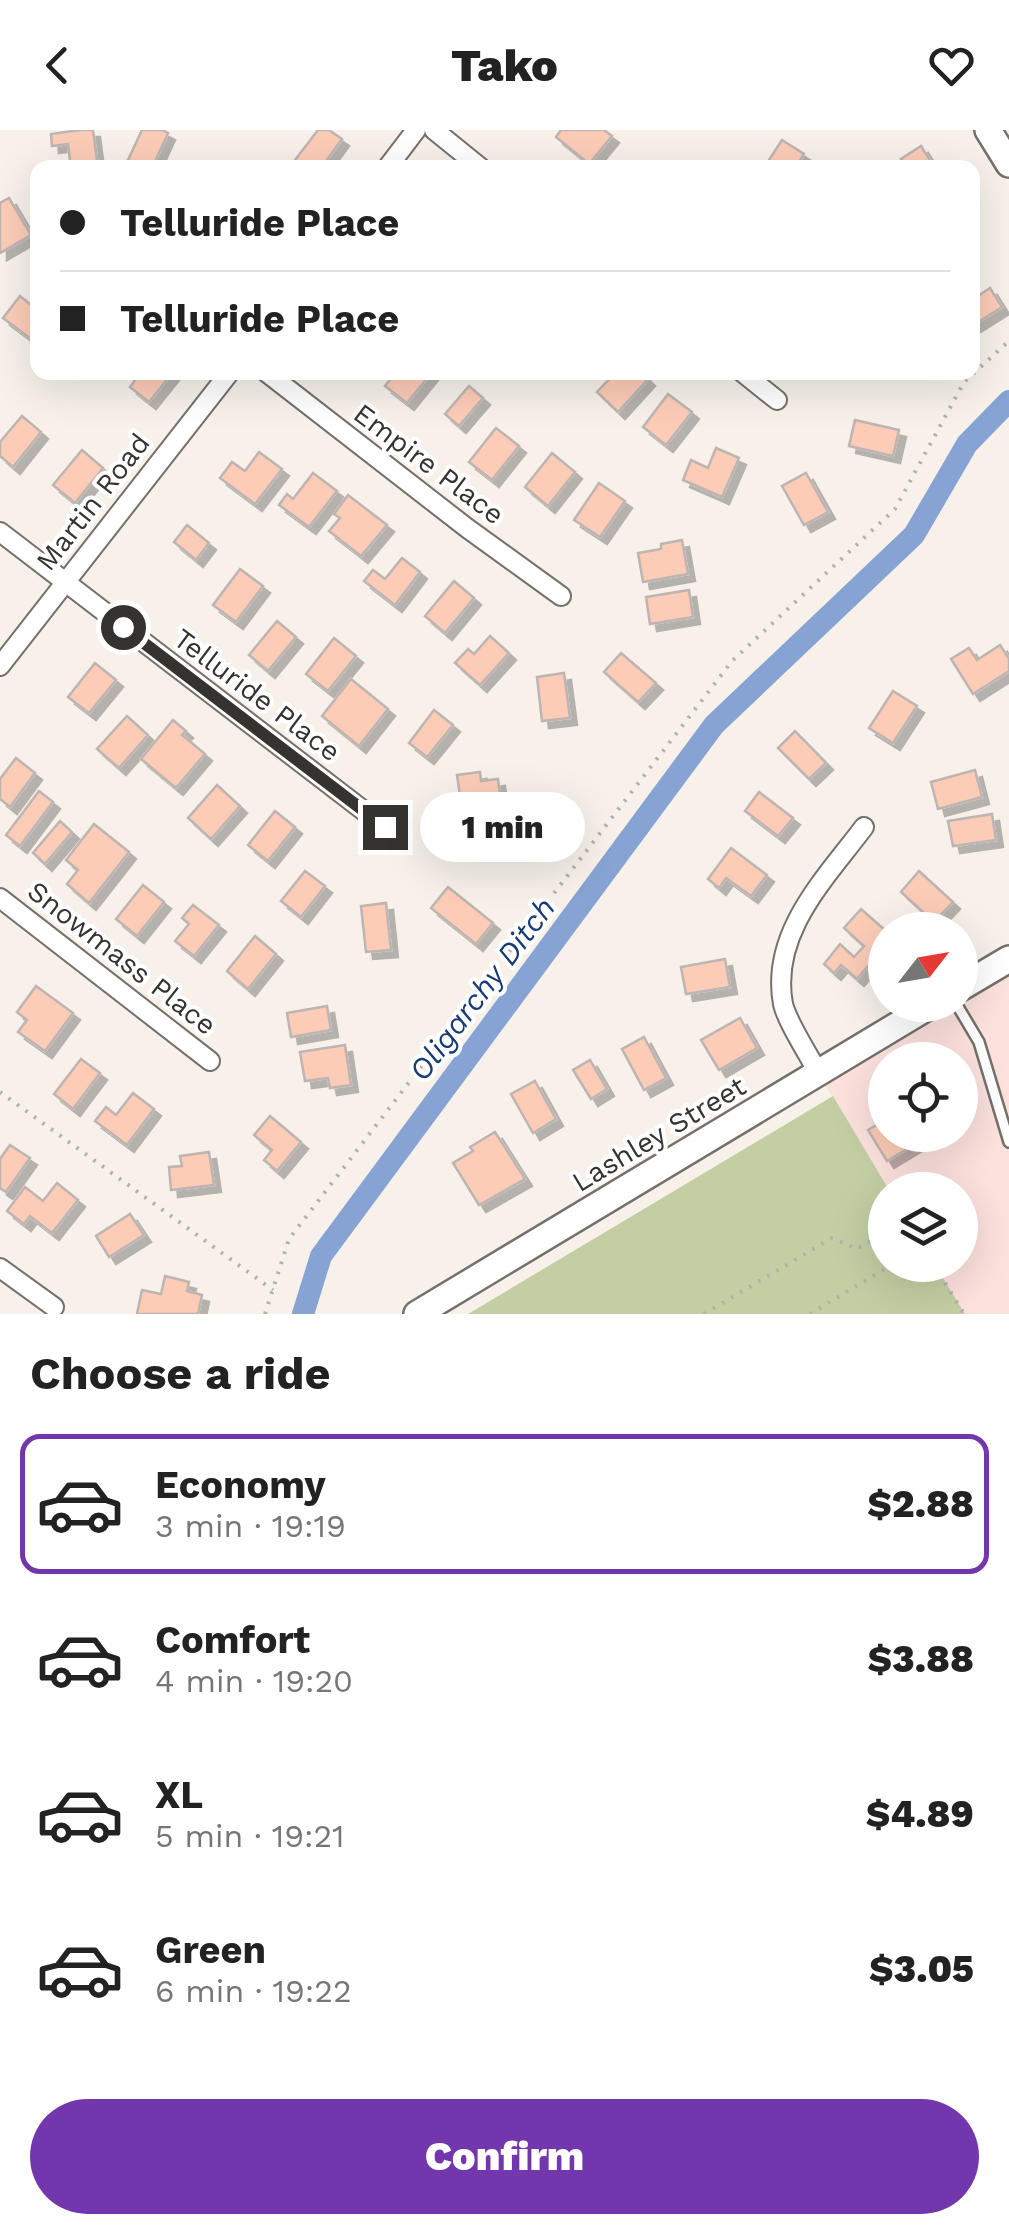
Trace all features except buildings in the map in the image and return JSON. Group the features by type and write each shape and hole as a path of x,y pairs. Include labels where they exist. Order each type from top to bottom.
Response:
{"street":[{"path":"393,160 416,130"},
{"path":"434,130 471,160"},
{"path":"988,130 1009,164"},
{"name":"Martin Road","path":"0,666 224,380"},
{"name":"Empire Place","path":"276,380 561,596"},
{"path":"752,380 778,400"},
{"name":"Telluride Place","path":"0,532 385,827"},
{"path":"818,1073 784,1008 780,973 788,938 804,907 864,827"},
{"name":"Snowmass Place","path":"0,898 210,1061"},
{"path":"978,977 1009,959"},
{"name":"Lashley Street","path":"417,1314 904,1022"},
{"path":"0,1268 54,1307"}],"lane":[{"path":"967,1022 979,1042 1009,1142"}],"path":[{"path":"980,367 1009,341"},
{"path":"266,1314 289,1238 732,661 895,509 966,380"},
{"path":"0,1092 273,1290"},
{"path":"704,1314 832,1238 857,1249 868,1243"},
{"path":"810,1314 868,1278"},
{"path":"944,1282 964,1314"}],"shaded area":[{"path":"1009,959 1009,1314 964,1314 944,1282 978,1282 978,1172 878,1172 818,1073 868,1043 868,1152 978,1152 978,1042 870,1042 904,1022 978,1022 978,977"}],"green space":[{"path":"833,1096 878,1172 868,1172 868,1282 945,1282 965,1314 468,1314"}],"waterway":[{"name":"Oligarchy Ditch","path":"303,1314 321,1256 714,725 914,535 967,444 1009,401"}],"route":[{"path":"123,627 385,827"}]}
